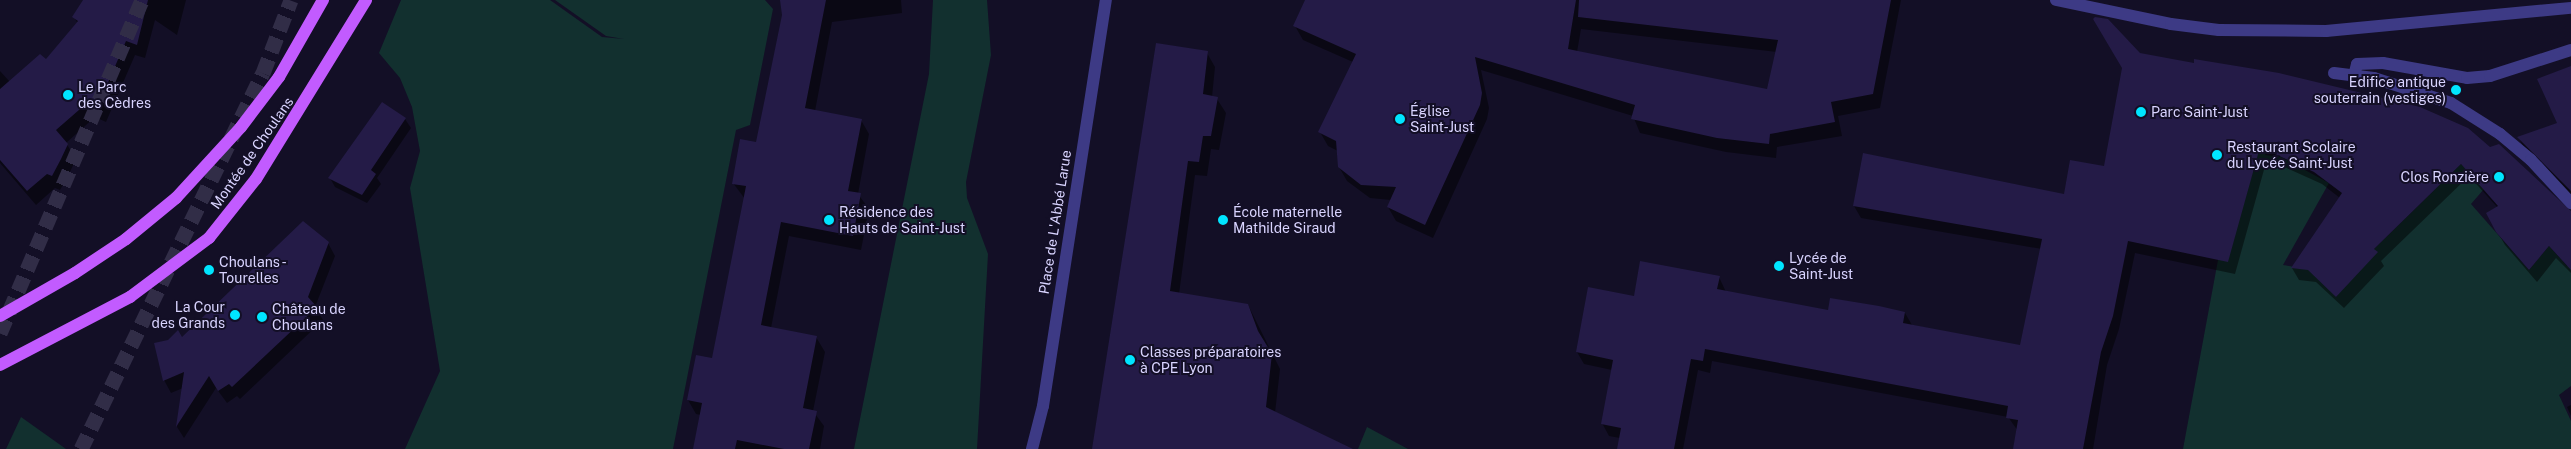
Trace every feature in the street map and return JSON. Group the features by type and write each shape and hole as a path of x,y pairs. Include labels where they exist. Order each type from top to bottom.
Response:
{"main road":[{"name":"Montée de Choulans","path":"0,316 56,285 120,244 176,198 241,127 279,77 323,0"},
{"name":"Montée de Choulans","path":"0,365 125,300 209,238 256,179 366,0"}],"street":[{"name":"Place de L'Abbé Larue","path":"1032,449 1042,406 1106,0"},
{"path":"2056,0 2171,24 2219,30 2326,31 2571,8"},
{"path":"2354,76 2357,64 2383,63 2466,78 2490,76 2571,50"},
{"path":"2334,73 2424,93 2464,110 2500,134 2532,160 2571,203"}],"green space":[{"path":"401,0 550,0 602,37 624,39 606,36 555,0 765,0 773,9 750,125 736,130 673,449 405,449 440,371 410,188 420,151 412,107 400,78 379,53"},
{"path":"933,0 987,0 991,55 966,182 967,198 988,254 977,449 854,449 929,74"},
{"path":"2261,143 2272,147 2265,155 2281,157 2329,183 2283,265 2318,271 2336,297 2374,249 2461,164 2484,189 2471,204 2529,270 2549,246 2567,266 2571,261 2571,386 2559,395 2571,421 2571,449 2183,449 2218,260"},
{"path":"21,417 66,449 6,449"},
{"path":"1367,427 1408,449 1358,449"}],"building":[{"name":"Le Parc des Cèdres","path":"83,0 148,0 137,45 126,41 97,108 87,103 56,130 68,144 61,159 52,176 47,174 27,191 0,160 0,89 40,54 46,59 78,21 72,17"},
{"name":"Résidence des Hauts de Saint-Just","path":"780,0 826,0 805,108 862,119 848,191 861,193 853,236 781,222 761,325 817,336 803,408 817,411 809,449 784,449 737,440 735,449 693,449 702,403 687,400 696,355 712,358 746,186 732,184 740,139 756,142 782,15"},
{"path":"1305,0 1576,0 1568,49 1767,89 1778,40 1578,17 1579,0 1891,0 1873,94 1831,102 1835,122 1770,134 1769,144 1717,138 1631,119 1635,105 1475,57 1482,93 1480,105 1425,225 1387,207 1396,187 1361,185 1338,167 1336,141 1318,132 1356,54 1293,26"},
{"path":"2095,17 2108,19 2140,53 2194,63 2194,59 2279,73 2420,107 2468,128 2490,147 2499,144 2571,211 2571,270 2549,246 2529,270 2496,232 2486,213 2498,206 2461,164 2374,249 2378,252 2336,297 2308,270 2291,268 2342,193 2314,172 2260,147 2228,262 2128,241 2113,316 2101,352 2083,449 2013,449 2018,420 2006,418 2008,406 1705,349 1703,361 1691,359 1674,449 1617,449 1621,428 1601,424 1613,360 1576,352 1588,287 1634,296 1640,261 1720,276 1717,289 1828,310 1830,298 1879,306 1905,312 1903,323 2020,345 2042,239 1853,206 1863,153 2064,194 2070,160 2104,166 2122,68 2093,19"},
{"path":"1156,43 1208,51 1203,94 1218,97 1211,136 1203,136 1199,162 1188,161 1170,291 1248,304 1258,331 1272,354 1266,407 1353,449 1092,449"},
{"path":"2571,66 2571,191 2517,137 2557,123 2537,79"},
{"path":"382,102 406,118 371,170 376,174 362,195 328,178"},
{"name":"Château de Choulans","path":"303,221 329,242 308,297 317,307 232,387 229,384 218,391 209,376 176,427 184,372 163,381 154,343 168,340 178,330 182,337"}],"tunnel":[{"path":"0,333 142,0"},
{"path":"81,449 263,73 291,0"}],"place":[{"name":"Edifice antique souterrain (vestiges)","path":"2456,90"},
{"name":"Le Parc des Cèdres","path":"68,95"},
{"name":"Parc Saint-Just","path":"2141,112"},
{"name":"Église Saint-Just","path":"1400,119"},
{"name":"Restaurant Scolaire du Lycée Saint-Just","path":"2217,155"},
{"name":"Clos Ronzière","path":"2499,177"},
{"name":"Résidence des Hauts de Saint-Just","path":"829,220"},
{"name":"École maternelle Mathilde Siraud","path":"1223,220"},
{"name":"Lycée de Saint-Just","path":"1779,266"},
{"name":"Choulans - Tourelles","path":"209,270"},
{"name":"La Cour des Grands","path":"235,315"},
{"name":"Château de Choulans","path":"262,317"},
{"name":"Classes préparatoires à CPE Lyon","path":"1130,360"}]}
